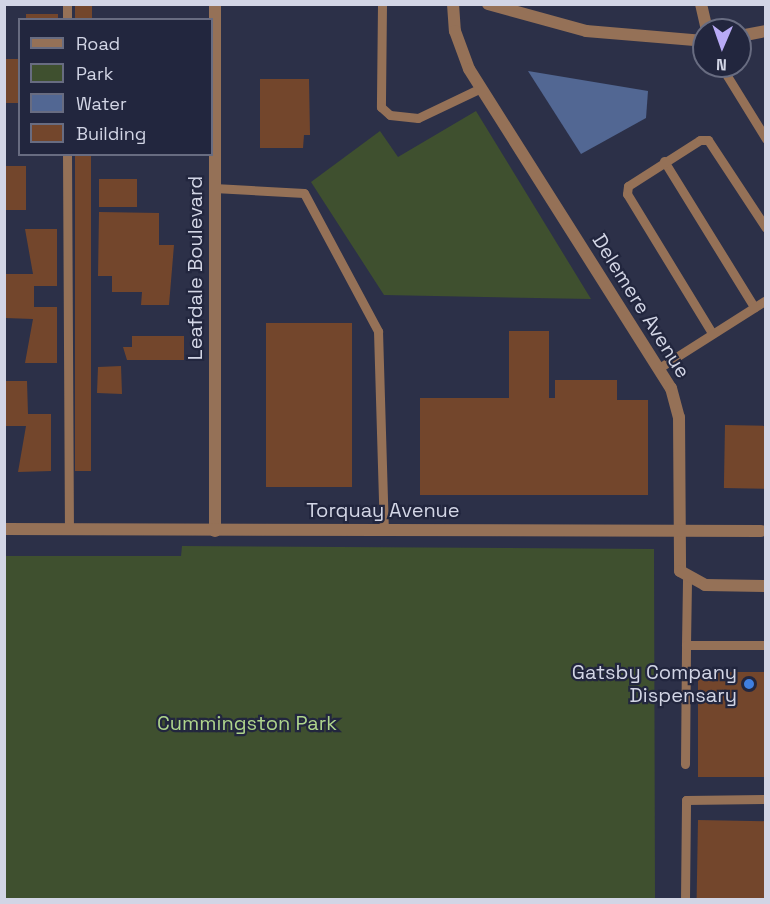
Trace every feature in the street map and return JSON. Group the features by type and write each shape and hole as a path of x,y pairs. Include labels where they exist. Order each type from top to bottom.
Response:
{"street":[{"name":"Leafdale Boulevard","path":"215,4 215,531"},
{"name":"Delemere Avenue","path":"453,4 459,49 481,88 659,368 679,417 677,558 687,578"},
{"path":"488,4 586,31 692,40"},
{"name":"Torquay Avenue","path":"4,529 763,530"},
{"path":"687,578 705,585 765,586"}],"lane":[{"path":"382,4 381,107 390,115 418,118 481,88"},
{"path":"728,78 765,138"},
{"path":"712,333 627,194 631,181 664,161 708,140 765,228"},
{"path":"67,156 69,530"},
{"path":"664,161 754,307"},
{"path":"214,188 304,193 378,332 384,529"},
{"path":"659,368 765,300"},
{"path":"685,764 687,578"},
{"path":"686,645 765,645"},
{"path":"685,900 686,800 765,798"}],"green space":[{"path":"476,111 591,299 384,295 311,182 380,131 398,157"},
{"name":"Cummingston Park","path":"182,546 654,549 655,899 5,899 5,556 181,556"}],"water":[{"path":"528,71 648,91 646,118 581,154"}],"building":[{"path":"75,4 92,4 92,18 75,18"},
{"path":"26,14 58,14 58,18 26,18"},
{"path":"6,59 18,59 18,103 6,103"},
{"path":"260,79 309,79 310,135 304,135 303,148 260,148"},
{"path":"75,156 91,156 91,471 75,471"},
{"path":"4,166 26,166 26,210 4,210"},
{"path":"99,179 137,179 137,207 99,207"},
{"path":"99,212 159,213 159,245 174,245 169,305 141,305 142,292 112,292 112,276 98,276"},
{"path":"25,229 57,229 57,286 34,286 34,307 57,307 57,363 25,363 33,319 5,318 5,274 33,274"},
{"path":"266,323 352,323 352,487 266,487"},
{"path":"509,331 549,331 549,398 555,398 555,380 617,380 617,400 648,400 648,495 420,495 420,398 509,398"},
{"path":"132,336 184,336 184,360 127,360 123,347 132,347"},
{"path":"121,366 122,394 97,393 98,367"},
{"path":"4,381 27,381 28,414 51,414 51,471 18,472 26,426 4,426"},
{"path":"725,425 766,426 765,489 724,488"},
{"path":"698,672 766,672 766,777 698,777"},
{"path":"698,820 766,821 765,900 697,900"}],"place":[{"name":"Gatsby Company Dispensary","path":"749,684"}]}
